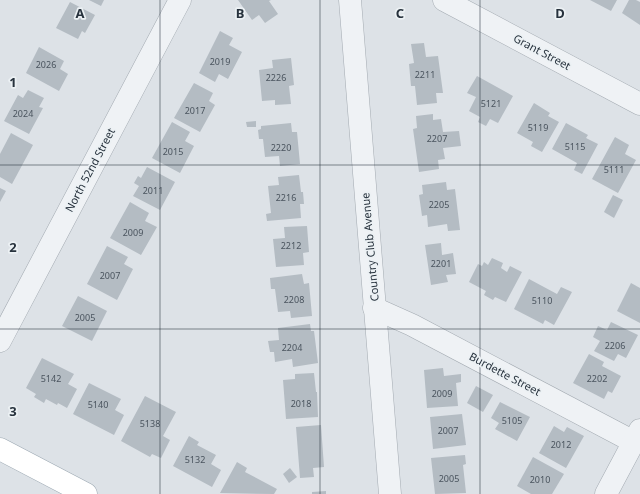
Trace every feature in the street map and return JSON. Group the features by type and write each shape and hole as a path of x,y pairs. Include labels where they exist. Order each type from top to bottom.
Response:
{"main road":[{"path":"0,449 86,494"}],"street":[{"name":"North 52nd Street","path":"0,341 180,0"},
{"name":"Country Club Avenue","path":"350,0 390,494"},
{"name":"Grant Street","path":"444,0 640,104"},
{"name":"Burdette Street","path":"374,308 412,325 637,436"},
{"path":"606,494 637,436"}],"building":[{"path":"89,0 104,0 101,6"},
{"path":"238,0 271,0 269,1 278,14 265,23 259,15 252,20"},
{"path":"590,0 617,0 611,11"},
{"path":"629,0 636,0 640,2 640,25 622,13"},
{"path":"70,2 95,15 85,33 82,31 78,39 56,28"},
{"path":"220,31 233,38 229,45 242,52 228,79 219,74 215,82 199,73"},
{"path":"424,43 426,57 438,56 443,93 436,93 437,103 417,105 415,86 411,86 409,64 414,63 411,44"},
{"path":"39,47 64,61 60,69 68,74 59,91 26,73"},
{"path":"291,58 294,85 289,86 291,104 275,105 275,100 262,101 259,70 273,68 272,60"},
{"path":"477,76 513,96 498,123 490,119 486,126 478,122 480,117 469,111 476,97 467,93"},
{"path":"194,83 213,93 209,101 215,105 200,132 174,118"},
{"path":"28,90 44,98 39,107 43,108 29,134 4,121 18,95 23,98"},
{"path":"534,103 550,113 548,116 559,122 542,152 531,146 533,142 517,133"},
{"path":"433,114 433,120 441,119 443,132 459,131 461,146 443,148 445,159 438,160 439,169 419,172 413,129 417,128 416,116"},
{"path":"256,121 256,127 247,127 246,122"},
{"path":"172,122 190,132 185,141 194,146 180,173 152,158"},
{"path":"291,123 292,132 297,132 300,164 280,166 279,156 265,157 263,139 259,139 258,130 261,129 261,126"},
{"path":"566,123 588,135 586,138 598,144 582,174 574,170 577,163 552,149"},
{"path":"11,133 33,145 12,184 0,177 0,154"},
{"path":"615,137 629,145 625,154 636,160 618,193 592,179"},
{"path":"147,167 175,182 160,210 133,196 139,186 134,183 138,176 141,178"},
{"path":"299,175 304,204 300,204 301,218 267,221 266,214 271,213 268,186 279,185 278,177"},
{"path":"446,182 447,190 455,189 460,230 448,231 447,224 428,227 427,215 422,216 419,195 423,194 422,185"},
{"path":"0,188 6,191 0,202"},
{"path":"613,195 623,200 614,218 604,212"},
{"path":"130,202 149,213 145,221 157,227 141,255 110,238"},
{"path":"307,226 309,252 303,253 304,265 276,267 273,239 285,238 284,227"},
{"path":"441,243 442,255 453,253 456,274 446,275 448,282 431,285 425,245"},
{"path":"107,246 128,257 124,264 133,269 117,300 87,284"},
{"path":"492,258 503,263 501,268 507,272 510,266 522,272 506,302 495,297 493,300 484,295 486,291 469,282 478,264 482,266 484,262 488,265"},
{"path":"302,274 304,284 309,283 312,316 291,318 290,311 278,312 275,289 271,289 270,278"},
{"path":"529,279 557,294 561,287 572,292 554,325 545,320 543,324 514,309"},
{"path":"631,283 640,288 640,323 617,311"},
{"path":"78,296 107,311 92,341 62,326"},
{"path":"611,322 638,335 626,358 618,354 614,361 594,351 600,341 593,337 598,326 607,330"},
{"path":"310,324 311,331 314,331 318,363 293,367 292,359 275,362 274,352 270,352 268,341 279,340 278,328"},
{"path":"589,354 604,362 602,366 621,376 612,393 608,391 604,399 573,383"},
{"path":"42,358 74,374 68,384 77,389 67,408 46,399 44,403 34,397 36,394 26,388"},
{"path":"443,368 444,376 461,374 461,382 456,383 458,406 427,408 424,370"},
{"path":"314,373 317,392 318,417 286,419 283,380 295,379 295,374"},
{"path":"89,383 121,399 115,410 124,415 114,435 73,414"},
{"path":"476,386 493,395 483,412 467,403"},
{"path":"145,396 176,412 163,436 170,440 161,458 152,454 150,457 121,441"},
{"path":"500,402 530,417 517,441 495,429 499,423 491,418"},
{"path":"462,414 466,445 433,449 430,417"},
{"path":"321,425 324,467 313,468 314,477 300,478 296,427"},
{"path":"554,426 564,432 567,427 584,436 566,468 539,453"},
{"path":"189,436 199,442 197,445 216,455 211,464 221,470 212,487 173,466"},
{"path":"465,455 466,464 463,465 466,493 435,494 431,458"},
{"path":"533,457 564,474 552,494 531,494 517,486"},
{"path":"237,462 247,468 245,472 277,489 274,494 220,493"},
{"path":"290,468 297,477 289,483 283,474"},
{"path":"326,491 326,494 312,494 312,492"}]}
